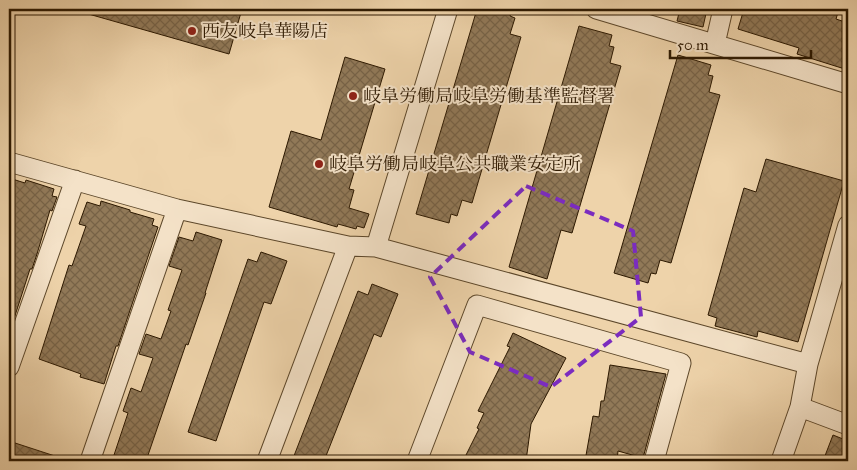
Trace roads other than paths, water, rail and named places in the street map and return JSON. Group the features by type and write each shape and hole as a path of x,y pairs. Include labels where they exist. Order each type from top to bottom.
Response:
{"street":[{"path":"376,246 448,9"},
{"path":"596,9 848,84"},
{"path":"715,44 723,9"},
{"path":"9,162 177,209 348,246 376,246 808,364"},
{"path":"9,367 75,180"},
{"path":"90,461 177,209"},
{"path":"781,461 800,408 808,364 848,225"},
{"path":"267,461 348,246"},
{"path":"417,461 477,305 681,363 654,461"},
{"path":"800,408 848,425"}],"place":[{"name":"西友岐阜華陽店","path":"192,31"},
{"name":"岐阜労働局岐阜労働基準監督署","path":"353,96"},
{"name":"岐阜労働局岐阜公共職業安定所","path":"319,164"}]}
